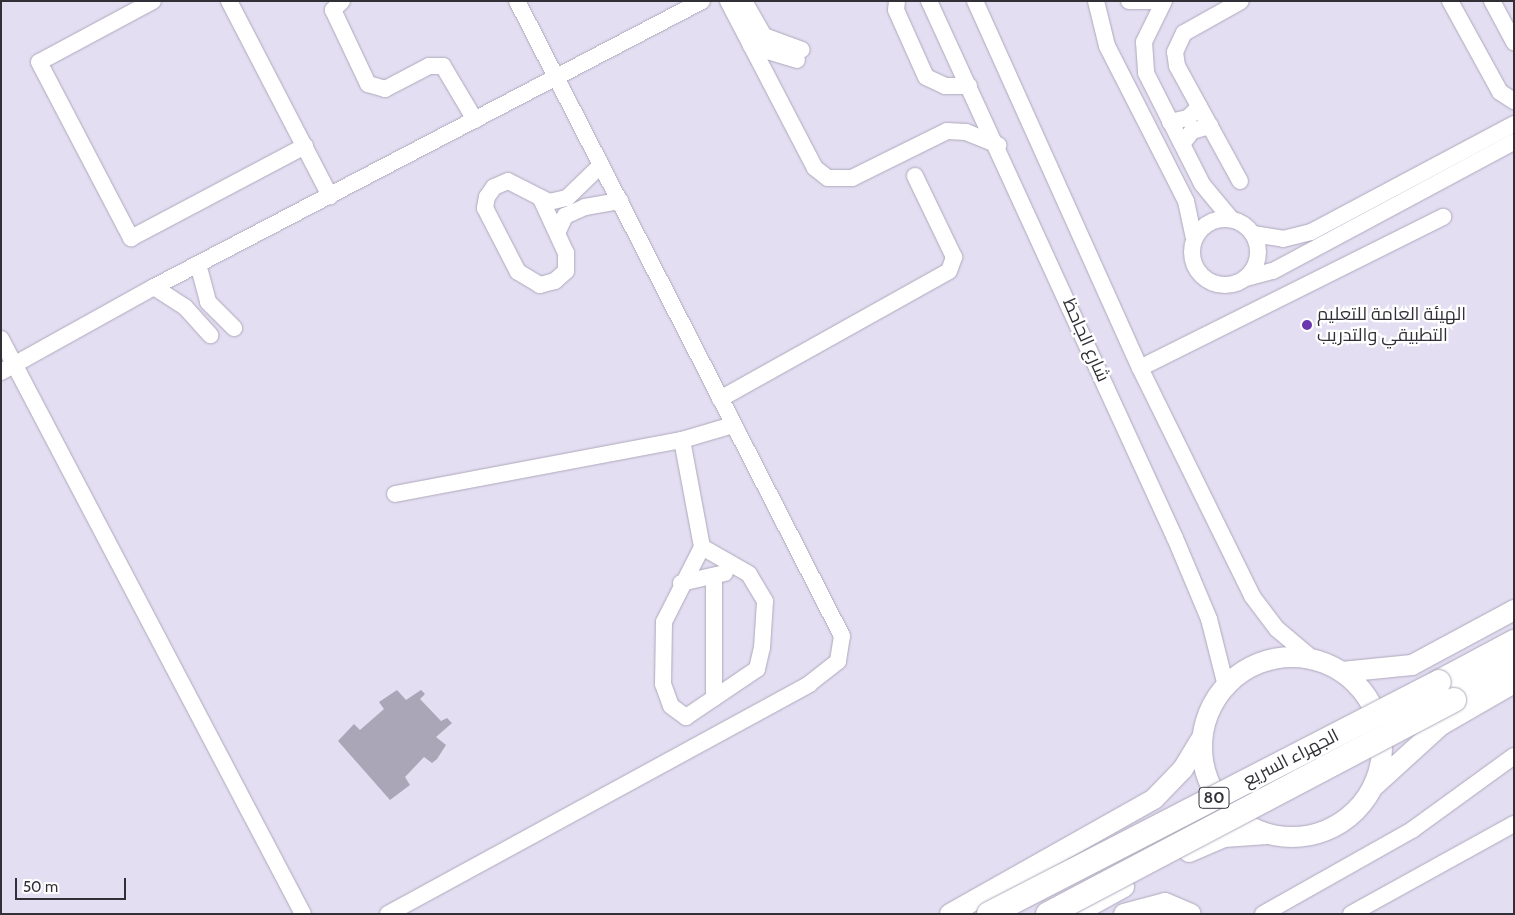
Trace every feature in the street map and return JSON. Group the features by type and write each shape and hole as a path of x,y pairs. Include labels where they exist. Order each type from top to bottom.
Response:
{"highway":[{"name":"الجهراء السريع","path":"989,914 1514,642"},
{"name":"الجهراء السريع","path":"1048,914 1514,668"}],"main road":[{"path":"1342,672 1412,665 1514,610"},
{"path":"950,914 1154,799 1183,769 1203,735 1211,709 1226,686 1267,661 1314,660 1342,672 1367,698 1381,730 1382,759 1373,786 1358,809 1323,831 1296,836 1269,834 1208,842 1075,914"},
{"path":"1373,786 1441,725 1514,684"},
{"path":"1203,735 1206,771 1222,803 1243,822 1269,834"},
{"path":"1124,914 1166,903 1191,914"}],"street":[{"path":"153,1 39,62 131,238 305,146"},
{"path":"229,1 330,196"},
{"path":"342,1 332,10 368,84 385,89 429,66 443,66 475,120"},
{"path":"388,914 809,684 838,661 842,636 517,1"},
{"path":"8,369 154,287 702,1"},
{"path":"728,1 815,168 828,178 852,178 947,131 966,132 998,145"},
{"path":"744,1 764,36 800,55 751,46"},
{"path":"897,1 896,10 926,76 945,86 969,86"},
{"name":"شارع الجاحظ","path":"929,1 998,145 1175,538 1209,619 1226,686"},
{"path":"975,1 1140,368 1252,596 1277,629 1314,660"},
{"path":"1096,1 1107,46 1186,201 1194,239 1195,267 1209,281 1228,285 1273,271 1511,132"},
{"path":"1129,1 1163,1 1148,27 1143,58 1170,122 1207,192 1231,219 1254,234 1283,239 1311,232 1511,132"},
{"path":"1240,181 1177,66 1176,45 1184,33 1241,1"},
{"path":"1450,1 1507,97 1511,132"},
{"path":"1492,1 1514,42"},
{"path":"1170,122 1188,118 1199,106"},
{"path":"1182,144 1192,131 1210,126"},
{"path":"541,199 558,231 566,253 566,271 556,281 540,285 518,272 485,208 487,197 494,186 508,181 541,199 567,198 601,165"},
{"path":"720,399 949,271 954,257 915,176"},
{"path":"558,231 565,216 578,210 620,201"},
{"path":"1140,368 1443,217"},
{"path":"1194,239 1205,225 1231,219"},
{"path":"1246,278 1259,252 1254,234"},
{"path":"198,264 208,302 234,328"},
{"path":"154,287 185,307 210,335"},
{"path":"1,339 8,369 303,914"},
{"path":"394,494 682,440 733,426"},
{"path":"682,440 702,548 681,583 664,622 664,684 671,706 686,717 758,668 762,648 765,601 749,574 702,548"},
{"path":"681,583 740,570"},
{"path":"714,576 714,698"},
{"path":"1263,914 1412,830 1514,756"},
{"path":"1352,914 1514,824"}],"building":[{"path":"397,690 406,700 421,690 425,694 420,699 441,721 447,718 452,723 436,737 446,745 437,759 432,763 424,757 405,777 410,785 390,800 338,741 354,724 360,730 384,709 379,702"}],"place":[{"name":"الهيئة العامة للتعليم التطبيقي والتدريب","path":"1307,325"}]}
